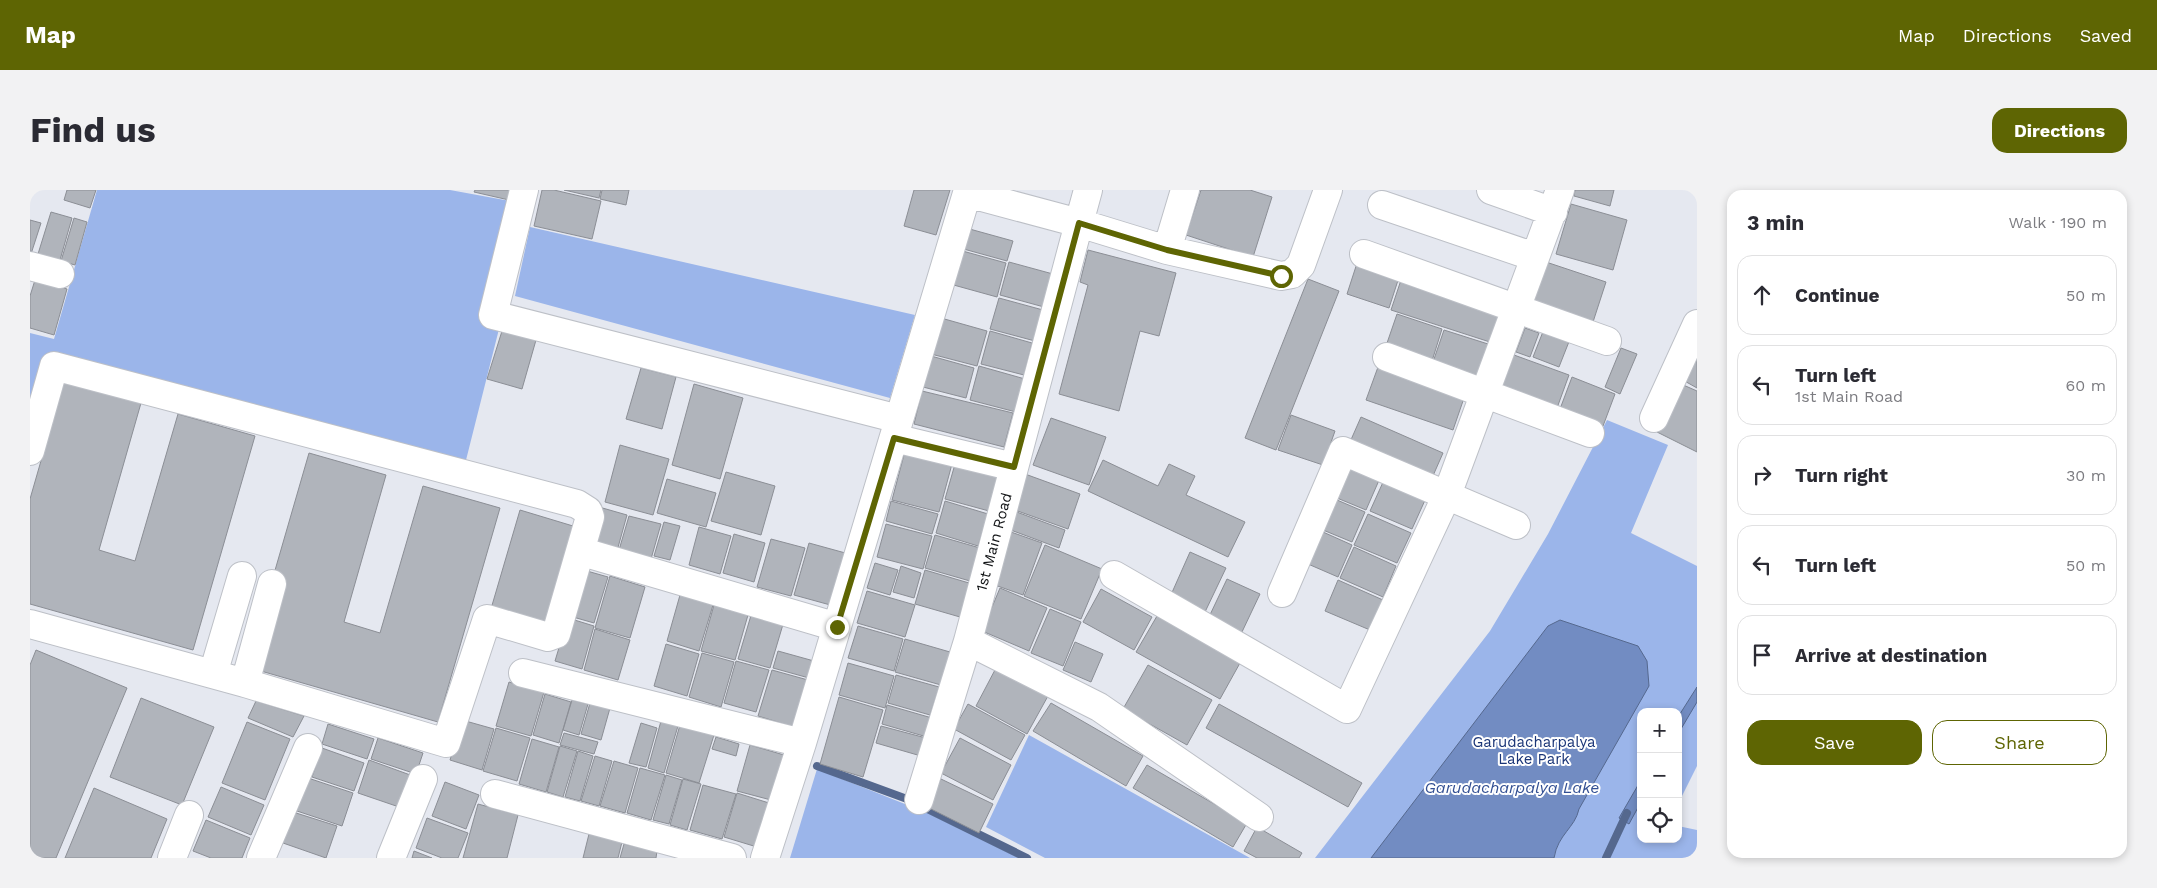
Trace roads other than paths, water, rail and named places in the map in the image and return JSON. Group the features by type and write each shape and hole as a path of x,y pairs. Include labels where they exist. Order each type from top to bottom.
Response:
{"street":[{"path":"524,190 494,315 896,429 1014,467"},
{"name":"1st Main Road","path":"919,800 968,641 1088,190"},
{"path":"1167,250 1185,190"},
{"path":"765,858 802,743 967,192 1167,250 1281,276 1292,274 1301,265 1328,190"},
{"path":"1114,575 1347,709 1447,495 1556,201 1492,190"},
{"path":"1382,205 1535,258"},
{"path":"1364,254 1607,341"},
{"path":"30,266 60,274"},
{"path":"1654,418 1697,324"},
{"path":"1387,357 1590,433"},
{"path":"30,452 54,366 577,504 588,511 590,517 556,634 548,637 487,618 446,743 213,674 30,624"},
{"path":"1282,593 1343,451 1516,525"},
{"path":"593,555 837,627"},
{"path":"213,674 242,576"},
{"path":"244,683 272,584"},
{"path":"968,641 1099,706 1259,817"},
{"path":"523,673 802,743"},
{"path":"260,858 308,748"},
{"path":"392,858 424,779"},
{"path":"495,794 732,858"},
{"path":"172,858 189,816"}],"water":[{"name":"Garudacharpalya Lake","path":"1560,620 1638,646 1647,661 1649,686 1579,809 1577,816 1559,843 1554,858 1371,858 1548,626"},
{"path":"1697,687 1697,702 1682,727 1682,711"},
{"path":"1637,787 1637,809 1629,824 1619,818"}],"waterway":[{"path":"817,766 907,799 1027,858"},
{"path":"1606,858 1627,813"}],"park label":[{"name":"Garudacharpalya Lake Park","path":"1534,750"}]}
